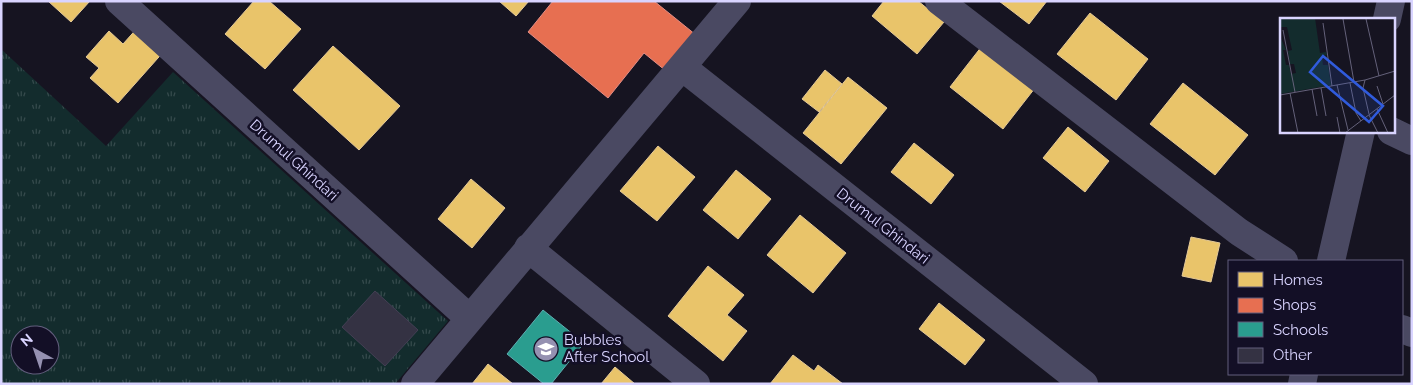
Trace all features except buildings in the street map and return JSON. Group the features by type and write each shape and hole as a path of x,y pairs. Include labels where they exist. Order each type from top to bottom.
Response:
{"street":[{"name":"Drumul Ghindari","path":"119,1 469,318"},
{"path":"939,1 1239,232 1282,260"},
{"path":"1387,18 1392,1"},
{"path":"415,384 682,67 728,5"},
{"name":"Drumul Ghindari","path":"682,67 1084,384"},
{"path":"1331,260 1361,132"},
{"path":"1393,132 1412,141"},
{"path":"528,248 696,384"}],"green space":[{"path":"1,49 106,146 173,72 448,321 395,384 1,384"}],"place":[{"name":"Bubbles After School","path":"546,349"}]}
